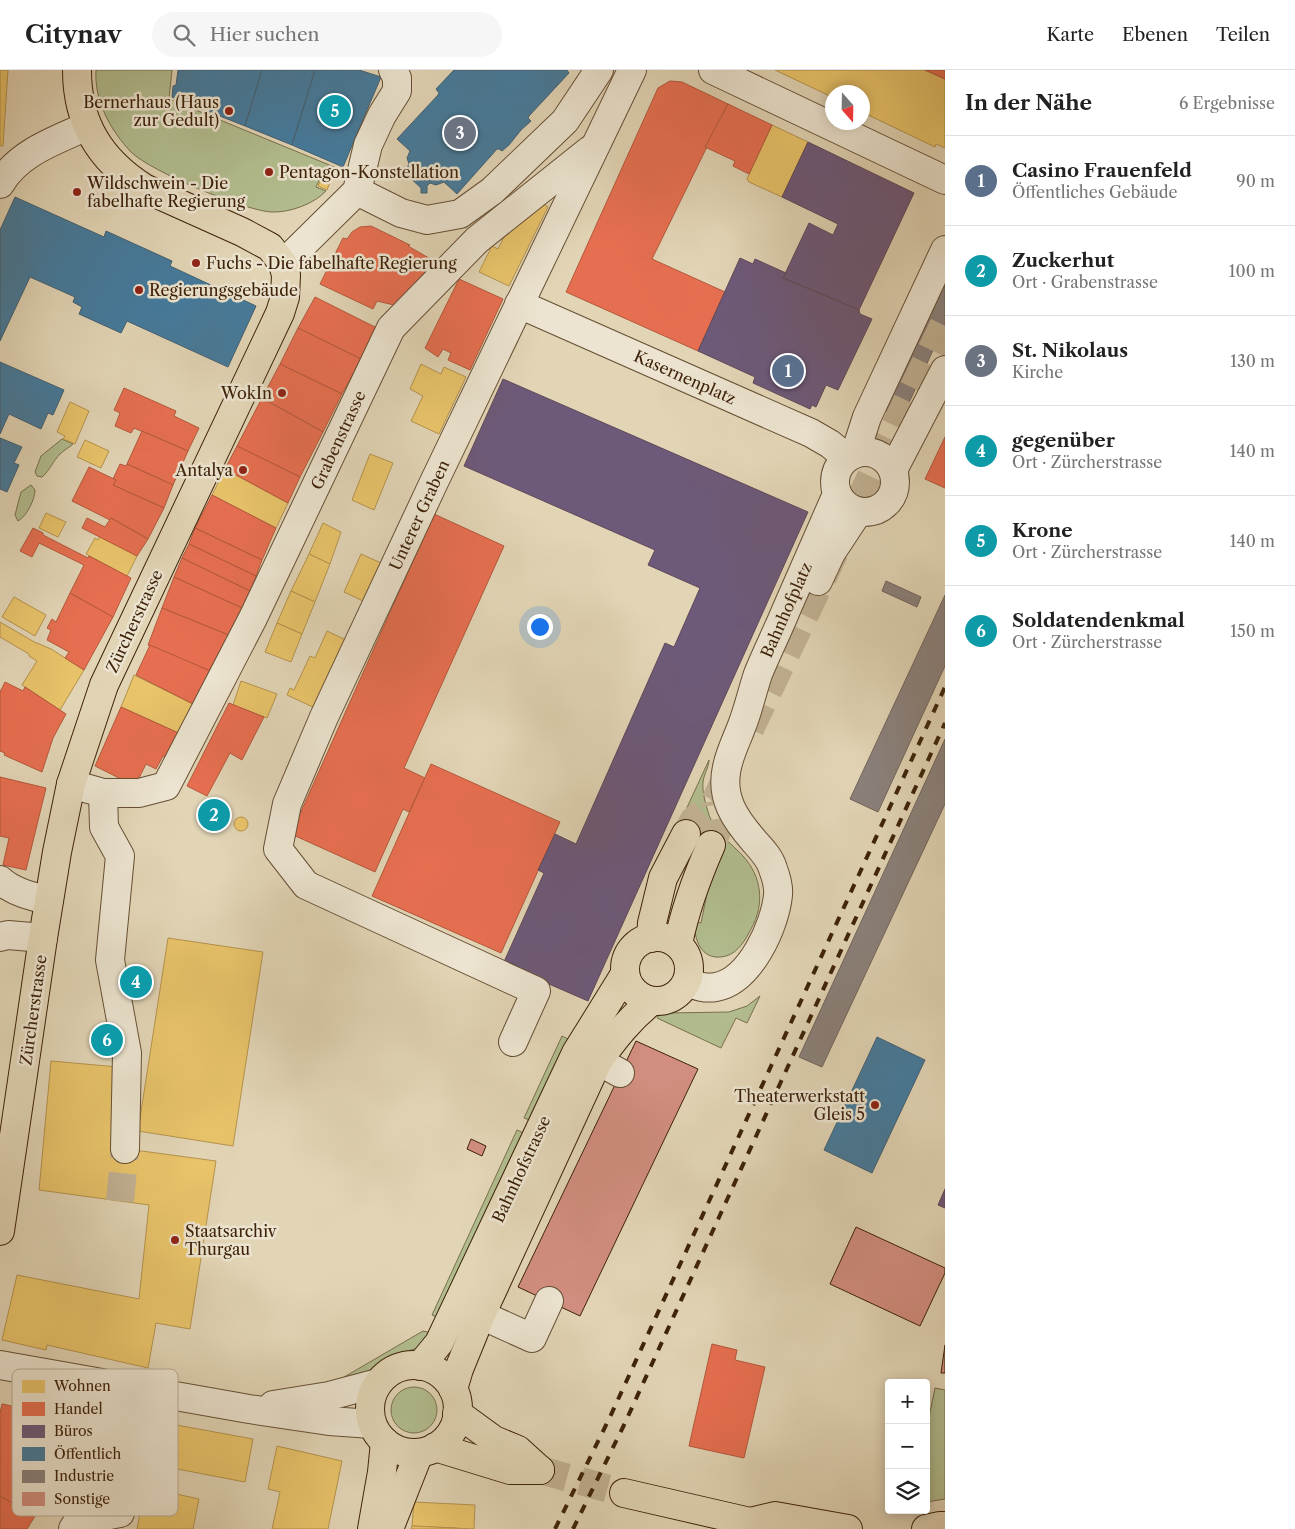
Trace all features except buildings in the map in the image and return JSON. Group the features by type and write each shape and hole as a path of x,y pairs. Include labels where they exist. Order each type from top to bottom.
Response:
{"main road":[{"path":"77,70 79,101 87,126 107,158 132,180 152,192 242,232 270,247 283,264"},
{"name":"Zürcherstrasse","path":"0,1231 43,938 71,784 104,685 280,313 287,283 283,264"},
{"path":"651,938 652,923 663,878 686,834"},
{"path":"678,944 684,914 698,874 711,845"},
{"path":"660,937 669,939 678,944 688,961 690,971 687,982 682,990 667,1000 652,1002 642,998 634,992 625,974 625,964 628,955 642,941 660,937"},
{"name":"Bahnhofstrasse","path":"420,1366 439,1343 576,1053 625,974"},
{"name":"Bahnhofstrasse","path":"455,1401 459,1369 481,1315 609,1067 619,1034 638,1012 652,1002"},
{"path":"372,1529 382,1472 379,1433 370,1403 373,1392 378,1383 397,1368 408,1366 430,1368 447,1380 455,1401 455,1424 450,1433 427,1450 389,1529"},
{"path":"379,1433 395,1449 407,1452 427,1450 510,1470 540,1470 518,1450 494,1440 455,1401"},
{"path":"624,1493 741,1524 775,1516 848,1529"},
{"path":"926,1529 945,1526"}],"street":[{"path":"357,191 401,213 427,220 460,214 492,191 565,121 599,70"},
{"name":"Grabenstrasse","path":"71,784 103,793 139,793 166,786 253,618 391,328 477,240 595,146 632,70"},
{"path":"713,70 945,180"},
{"path":"283,264 357,191 368,145 382,115 397,91 396,71"},
{"path":"0,184 6,174 30,153 87,126"},
{"name":"Unterer Graben","path":"513,1042 536,991 306,885 278,849 287,804 324,717 595,146"},
{"path":"851,456 867,417 945,250"},
{"name":"Kasernenplatz","path":"519,304 811,433 851,456"},
{"path":"893,470 945,370"},
{"path":"864,452 873,453 881,456 893,470 896,485 890,500 876,511 858,512 842,502 837,494 836,474 840,465 851,456 864,452"},
{"name":"Bahnhofplatz","path":"687,982 704,988 717,987 729,983 738,976 747,967 764,939 774,913 778,885 773,866 762,850 738,823 729,806 726,794 726,768 758,675 837,494"},
{"name":"Bahnhofplatz","path":"741,728 773,681 831,553 858,512"},
{"path":"103,793 104,827 120,856 110,960 127,1053 125,1149"},
{"path":"0,880 33,897 50,900"},
{"path":"0,937 43,938"},
{"path":"481,1315 532,1338 549,1301"},
{"path":"0,1365 23,1369"},
{"path":"249,1409 329,1396 378,1383"},
{"path":"178,1396 329,1421 379,1433"},
{"path":"73,1529 78,1521 104,1516"}],"green space":[{"path":"96,70 172,70 169,99 344,171 339,179 323,172 316,187 326,191 308,204 286,211 271,212 258,210 219,197 176,179 141,160 131,152 117,135 105,115 98,93"},
{"path":"62,439 73,444 60,454 42,477 37,476 35,472 41,456"},
{"path":"31,485 35,490 35,494 27,511 18,521 15,515 21,492"},
{"path":"709,760 703,786 704,799 709,815 719,833 749,864 758,882 760,900 755,920 747,937 734,952 718,957 706,954 702,950 696,938 695,925 697,922 701,923 707,893 723,850 677,829"},
{"path":"760,996 747,1023 736,1018 721,1048 657,1018 666,1013 729,1012 747,1006"},
{"path":"562,1036 572,1041 535,1122 524,1118"},
{"path":"517,1130 528,1135 443,1320 432,1315"},
{"path":"423,1331 432,1333 418,1348 388,1357 365,1374 339,1380"},
{"path":"410,1387 418,1387 427,1391 433,1397 437,1410 433,1423 427,1429 418,1433 410,1433 401,1429 395,1423 391,1414 391,1406 395,1397 401,1391"},
{"path":"935,1388 945,1390 945,1499 930,1501 930,1424 930,1412"}],"tunnel":[{"path":"750,729 945,322"},
{"path":"686,834 694,820 715,801 730,770"},
{"path":"711,845 719,827 715,801"},
{"path":"120,1201 125,1149"},
{"path":"540,1470 624,1493"}],"railway":[{"path":"555,1529 610,1417 945,687"},
{"path":"573,1529 624,1425 945,723"}],"place":[{"name":"Bernerhaus (Haus zur Gedult)","path":"229,111"},
{"name":"Krone","path":"335,111"},
{"name":"St. Nikolaus","path":"460,133"},
{"name":"Pentagon-Konstellation","path":"269,172"},
{"name":"Wildschwein - Die fabelhafte Regierung","path":"77,192"},
{"name":"Fuchs - Die fabelhafte Regierung","path":"196,263"},
{"name":"Regierungsgebäude","path":"139,290"},
{"name":"Casino Frauenfeld","path":"788,371"},
{"name":"WokIn","path":"282,393"},
{"name":"Antalya","path":"243,470"},
{"name":"Zuckerhut","path":"214,815"},
{"name":"gegenüber","path":"136,982"},
{"name":"Soldatendenkmal","path":"107,1040"},
{"name":"Theaterwerkstatt Gleis 5","path":"875,1105"},
{"name":"Staatsarchiv Thurgau","path":"175,1240"}]}
